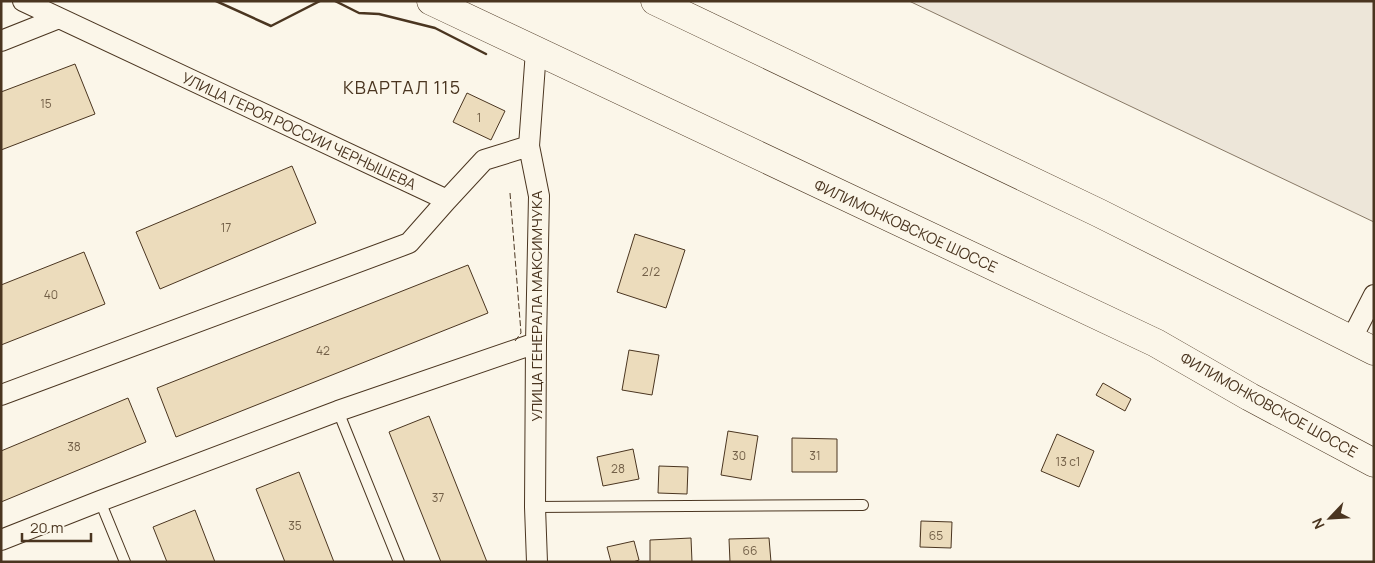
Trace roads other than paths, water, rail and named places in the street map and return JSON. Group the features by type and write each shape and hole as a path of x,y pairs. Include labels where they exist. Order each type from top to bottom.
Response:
{"main road":[{"name":"ФИЛИМОНКОВСКОЕ ШОССЕ","path":"431,1 1156,343 1250,397 1374,463"},
{"path":"655,1 1100,213 1362,346"}],"street":[{"name":"УЛИЦА ГЕРОЯ РОССИИ ЧЕРНЫШЕВА","path":"23,1 446,200"},
{"path":"1,40 58,18"},
{"name":"УЛИЦА ГЕНЕРАЛА МАКСИМЧУКА","path":"536,51 529,146 539,196 535,507 537,562"},
{"path":"1,395 409,243 484,160 529,146"},
{"path":"1362,346 1374,295"},
{"path":"1,540 338,412 536,343"}],"lane":[{"path":"338,412 398,562"},
{"path":"100,501 125,562"},
{"path":"535,507 863,506"}],"district":[{"name":"КВАРТАЛ 115","path":"402,87"}]}
